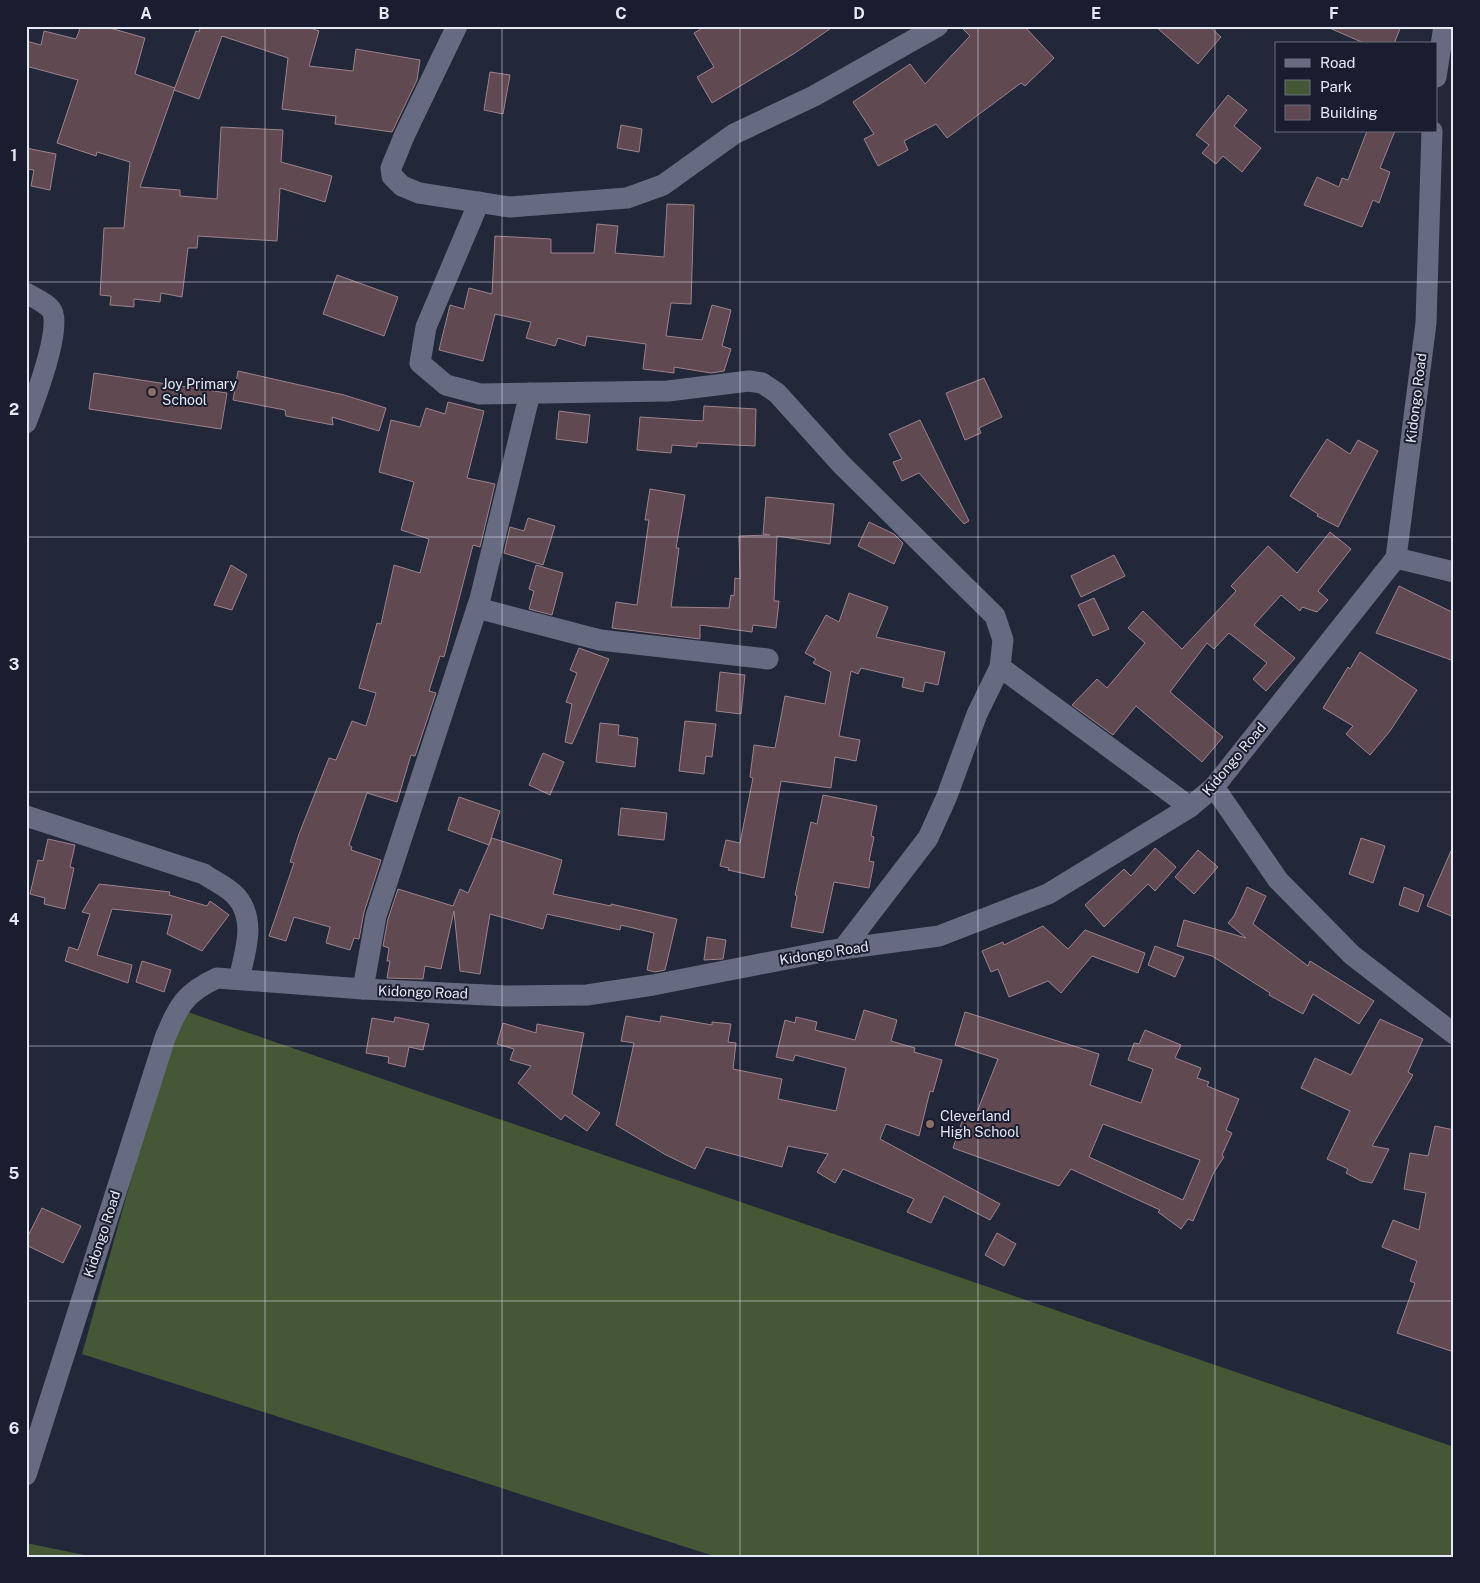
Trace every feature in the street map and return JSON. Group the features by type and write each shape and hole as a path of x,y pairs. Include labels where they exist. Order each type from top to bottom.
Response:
{"street":[{"path":"457,26 405,134 391,168 392,176 402,186 419,193 510,207 627,198 663,185 734,134 814,96 938,26"},
{"path":"1438,64 1444,26"},
{"name":"Kidongo Road","path":"26,1475 84,1290 177,1008 199,986 217,978 363,990 507,996 587,995 653,985 843,949 939,936 1048,894 1190,807 1214,787 1396,558 1426,323 1432,132"},
{"path":"479,202 426,327 420,363 446,385 480,394 668,391 749,381 762,383 777,393 841,464 995,616 1003,640 1000,667 978,714 947,796 928,838 843,949"},
{"path":"26,293 51,309 55,319 46,367 26,423"},
{"path":"363,990 376,916 477,608 530,393"},
{"path":"1396,558 1454,572"},
{"path":"477,608 600,640 768,659"},
{"path":"1000,667 1190,807"},
{"path":"1214,787 1278,880 1352,955 1454,1034"},
{"path":"26,816 204,874 224,886 237,897 249,930 239,979"}],"green space":[{"path":"179,1009 1454,1447 1454,1557 717,1557 82,1354"},
{"path":"26,1543 94,1557 26,1557"}],"building":[{"path":"81,26 103,26 145,38 135,74 175,88 140,187 180,190 180,196 217,199 221,127 283,130 281,162 332,176 325,202 280,188 277,241 198,236 197,248 188,248 182,297 161,293 160,302 134,299 134,307 110,305 111,296 100,295 104,228 124,228 130,162 97,152 96,156 57,143 78,80 26,66 26,41 41,45 44,31 76,39"},
{"path":"201,26 304,26 319,31 309,66 353,71 356,49 420,60 417,80 392,132 335,124 336,116 282,109 288,58 222,36 199,99 174,90 196,31 199,32"},
{"path":"706,26 834,26 795,53 712,103 697,77 714,67 694,33"},
{"path":"960,26 1024,26 1054,58 1025,86 1021,83 947,138 936,124 904,141 908,150 878,166 864,139 874,134 853,102 910,64 925,84 970,36"},
{"path":"1155,26 1209,26 1221,37 1198,64"},
{"path":"1325,26 1401,26 1395,42 1361,42"},
{"path":"490,72 510,75 503,114 484,110"},
{"path":"1228,95 1247,110 1234,126 1261,148 1242,172 1223,156 1216,164 1202,153 1209,145 1196,135"},
{"path":"621,125 642,129 639,152 617,148"},
{"path":"1367,132 1395,132 1380,168 1390,172 1379,203 1373,200 1362,227 1304,205 1317,177 1339,187 1342,178 1348,180"},
{"path":"26,148 56,154 50,190 31,186 34,170 26,169"},
{"path":"667,204 694,205 691,304 671,303 666,336 702,340 712,305 731,310 722,346 731,349 724,371 711,373 674,367 674,373 643,369 646,344 587,336 585,346 558,338 555,346 526,338 531,322 495,314 483,361 439,350 450,305 464,309 469,288 492,294 495,236 551,239 551,253 594,253 597,224 618,226 615,253 664,257"},
{"path":"337,275 398,297 384,336 323,314"},
{"path":"238,371 344,395 386,408 379,431 332,417 333,425 286,416 285,410 233,400"},
{"path":"94,373 227,393 221,429 89,409"},
{"path":"984,378 1002,417 979,428 981,433 965,440 946,393"},
{"path":"448,402 484,411 467,478 495,484 480,547 473,545 444,657 440,656 429,691 436,693 415,756 411,755 397,802 367,793 349,845 352,847 351,850 381,860 364,912 359,939 354,938 350,950 326,943 330,927 294,917 286,941 269,936 294,863 290,862 299,834 329,758 336,760 352,721 366,726 376,693 359,688 377,623 381,624 394,565 420,573 429,539 401,530 414,482 379,472 391,420 420,427 426,408 445,414"},
{"path":"704,406 756,409 755,446 697,443 697,447 672,445 671,453 637,450 640,417 703,421"},
{"path":"559,411 590,415 587,443 556,439"},
{"path":"920,420 969,521 964,524 919,473 902,481 893,462 902,459 889,434"},
{"path":"1327,439 1350,454 1358,440 1378,451 1338,527 1317,516 1318,514 1290,496"},
{"path":"650,489 685,495 676,548 679,548 671,607 729,608 731,595 734,596 735,578 740,579 739,536 770,535 763,534 766,497 834,504 830,544 777,536 774,601 779,601 776,628 753,625 752,632 700,625 700,639 612,628 616,602 637,605 649,520 645,520"},
{"path":"528,518 555,526 543,565 504,553 510,527 524,531"},
{"path":"869,522 894,534 903,543 894,564 858,546"},
{"path":"1330,532 1351,549 1318,591 1328,600 1317,612 1302,607 1300,611 1281,595 1254,625 1295,658 1266,691 1253,679 1267,663 1229,633 1214,649 1207,643 1170,692 1223,737 1202,762 1136,706 1113,735 1072,705 1097,679 1107,688 1145,643 1128,628 1143,611 1182,649 1236,591 1231,586 1268,546 1297,573"},
{"path":"1114,555 1125,576 1081,597 1071,576"},
{"path":"231,565 247,575 232,610 214,605"},
{"path":"536,565 563,573 552,615 529,609 534,591 529,589"},
{"path":"1399,586 1454,613 1454,661 1376,633"},
{"path":"849,593 888,607 876,637 945,652 938,685 925,682 923,692 902,687 904,678 861,668 858,674 851,671 839,736 860,740 856,761 835,757 831,788 781,781 764,878 728,870 729,868 720,866 726,840 740,843 753,778 750,777 754,745 775,748 785,696 825,704 831,672 813,663 816,659 805,653 826,615 839,622"},
{"path":"1094,598 1109,629 1093,636 1078,605"},
{"path":"579,648 609,659 572,744 565,742 572,704 566,702 577,673 570,670"},
{"path":"1360,652 1417,690 1390,731 1370,755 1346,734 1353,726 1323,708 1348,667 1350,669"},
{"path":"720,672 745,675 741,714 716,711"},
{"path":"685,721 716,724 712,757 706,756 704,774 679,771"},
{"path":"600,723 619,725 618,735 638,738 635,767 596,762"},
{"path":"543,753 564,762 550,795 529,785"},
{"path":"823,795 877,806 871,836 874,837 869,861 874,862 869,888 834,882 823,933 791,927 797,896 795,895 811,822 817,824"},
{"path":"459,797 500,811 489,845 448,830"},
{"path":"621,808 667,813 664,840 618,835"},
{"path":"492,838 562,860 553,894 611,906 611,904 677,919 665,970 655,972 647,970 654,933 621,925 620,930 547,914 543,929 490,914 480,974 460,971 454,911 441,969 425,966 423,979 387,978 390,961 387,961 389,948 383,946 388,919 398,889 453,906 460,889 468,893"},
{"path":"1361,838 1385,846 1373,883 1349,874"},
{"path":"48,839 75,845 70,867 74,868 65,909 44,904 45,898 30,894 38,860 43,861"},
{"path":"1454,844 1454,917 1427,906"},
{"path":"1155,848 1176,867 1155,891 1148,884 1104,927 1085,905 1124,869 1131,876"},
{"path":"1198,850 1218,867 1194,894 1175,877"},
{"path":"99,884 170,892 169,895 207,906 210,901 229,915 202,951 167,934 172,915 112,909 97,955 132,965 128,983 65,961 69,947 78,950 90,914 82,912"},
{"path":"1247,887 1266,896 1253,924 1308,966 1310,961 1374,1001 1359,1024 1313,994 1303,1014 1269,995 1270,993 1212,956 1177,946 1184,920 1246,938 1228,923 1234,916"},
{"path":"1404,887 1424,895 1418,912 1399,905"},
{"path":"1043,926 1068,949 1085,930 1145,953 1138,973 1092,956 1061,993 1048,981 1009,997 998,969 991,972 982,951 1003,942 1004,945"},
{"path":"707,937 726,940 723,959 704,960"},
{"path":"1155,946 1184,957 1175,977 1148,965"},
{"path":"142,961 171,970 164,992 136,982"},
{"path":"864,1010 897,1020 891,1041 915,1048 914,1052 942,1060 933,1092 930,1091 919,1136 886,1124 880,1139 1000,1204 990,1220 944,1196 931,1223 907,1212 914,1199 843,1169 835,1183 817,1172 828,1154 788,1146 782,1167 706,1147 695,1169 666,1155 616,1125 634,1043 621,1041 626,1016 660,1022 661,1016 712,1025 712,1022 731,1024 728,1042 736,1043 733,1069 782,1079 778,1099 836,1111 846,1068 795,1055 793,1061 776,1057 785,1020 795,1023 796,1017 817,1022 815,1030 855,1040"},
{"path":"965,1012 1099,1054 1090,1085 1141,1103 1153,1069 1128,1060 1134,1043 1139,1044 1145,1030 1181,1045 1175,1058 1201,1068 1197,1078 1209,1082 1207,1086 1239,1099 1226,1130 1232,1133 1222,1155 1224,1157 1214,1172 1193,1221 1188,1219 1181,1229 1158,1212 1160,1210 1071,1169 1059,1186 953,1148 963,1119 973,1122 998,1059 955,1045","holes":["1103,1124 1200,1160 1183,1200 1089,1157"]},
{"path":"395,1017 429,1024 423,1050 409,1047 405,1067 388,1063 389,1057 366,1053 372,1018 394,1022"},
{"path":"1380,1019 1423,1039 1408,1072 1413,1075 1372,1146 1389,1149 1372,1183 1361,1181 1346,1173 1348,1169 1327,1159 1350,1111 1301,1088 1315,1058 1351,1075"},
{"path":"503,1023 536,1033 537,1024 584,1033 572,1094 600,1113 587,1131 565,1115 561,1120 518,1083 531,1066 510,1060 514,1049 497,1044"},
{"path":"1435,1126 1454,1130 1454,1352 1397,1333 1415,1283 1410,1281 1417,1261 1382,1247 1393,1220 1419,1230 1426,1193 1404,1189 1410,1153 1428,1156"},
{"path":"42,1208 81,1226 63,1263 26,1245 26,1240"},
{"path":"997,1233 1016,1244 1004,1266 985,1255"}],"place":[{"name":"Joy Primary School","path":"152,392"},
{"name":"Cleverland High School","path":"930,1124"}]}
